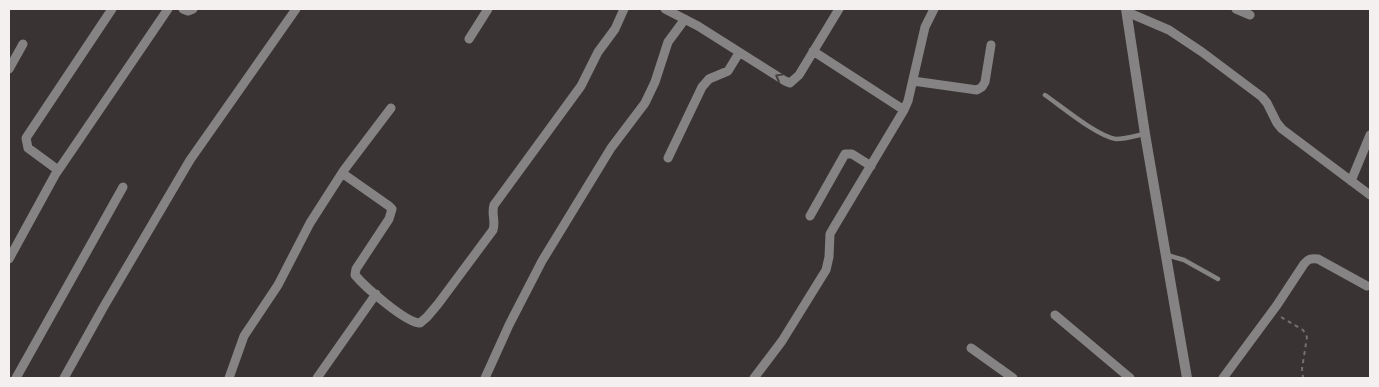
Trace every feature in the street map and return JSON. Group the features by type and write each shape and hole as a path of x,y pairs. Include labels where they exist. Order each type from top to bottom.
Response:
{"street":[{"path":"58,170 28,148 26,138 112,9"},
{"path":"9,259 58,170 168,9"},
{"path":"183,9 188,11 193,9"},
{"path":"64,378 190,160 296,9"},
{"path":"469,39 488,9"},
{"path":"342,173 392,209 389,219 355,273 358,278 400,315 410,321 420,323 427,317 493,230 495,226 492,209 494,205 581,86 598,52 615,29 624,9"},
{"path":"671,10 785,81 790,82 799,75 839,9"},
{"path":"754,378 782,341 822,278 828,265 830,234 904,110 908,101 925,27 934,9"},
{"path":"1236,9 1250,15"},
{"path":"1127,10 1145,134 1188,378"},
{"path":"1127,10 1170,30 1247,85 1267,103 1282,129 1370,195"},
{"path":"485,378 509,325 542,261 610,148 645,103 655,82 668,42 685,19"},
{"path":"9,69 23,44"},
{"path":"913,81 977,90 985,82 991,45"},
{"path":"813,51 904,110"},
{"path":"668,158 702,88 709,80 728,71 740,53"},
{"path":"229,378 244,336 278,285 310,223 342,173 391,108"},
{"path":"1351,181 1370,135"},
{"path":"810,216 845,154 852,154 870,166"},
{"path":"16,378 123,187"},
{"path":"1223,378 1272,312 1304,264 1312,258 1322,260 1367,286"},
{"path":"317,378 376,294"},
{"path":"1056,314 1130,378"},
{"path":"971,348 1010,377"}],"lane":[{"path":"1045,95 1109,137 1126,138 1145,134"},
{"path":"1167,255 1184,260 1218,279"}],"path":[{"path":"1272,312 1306,333 1307,342 1302,369 1303,378"}]}
